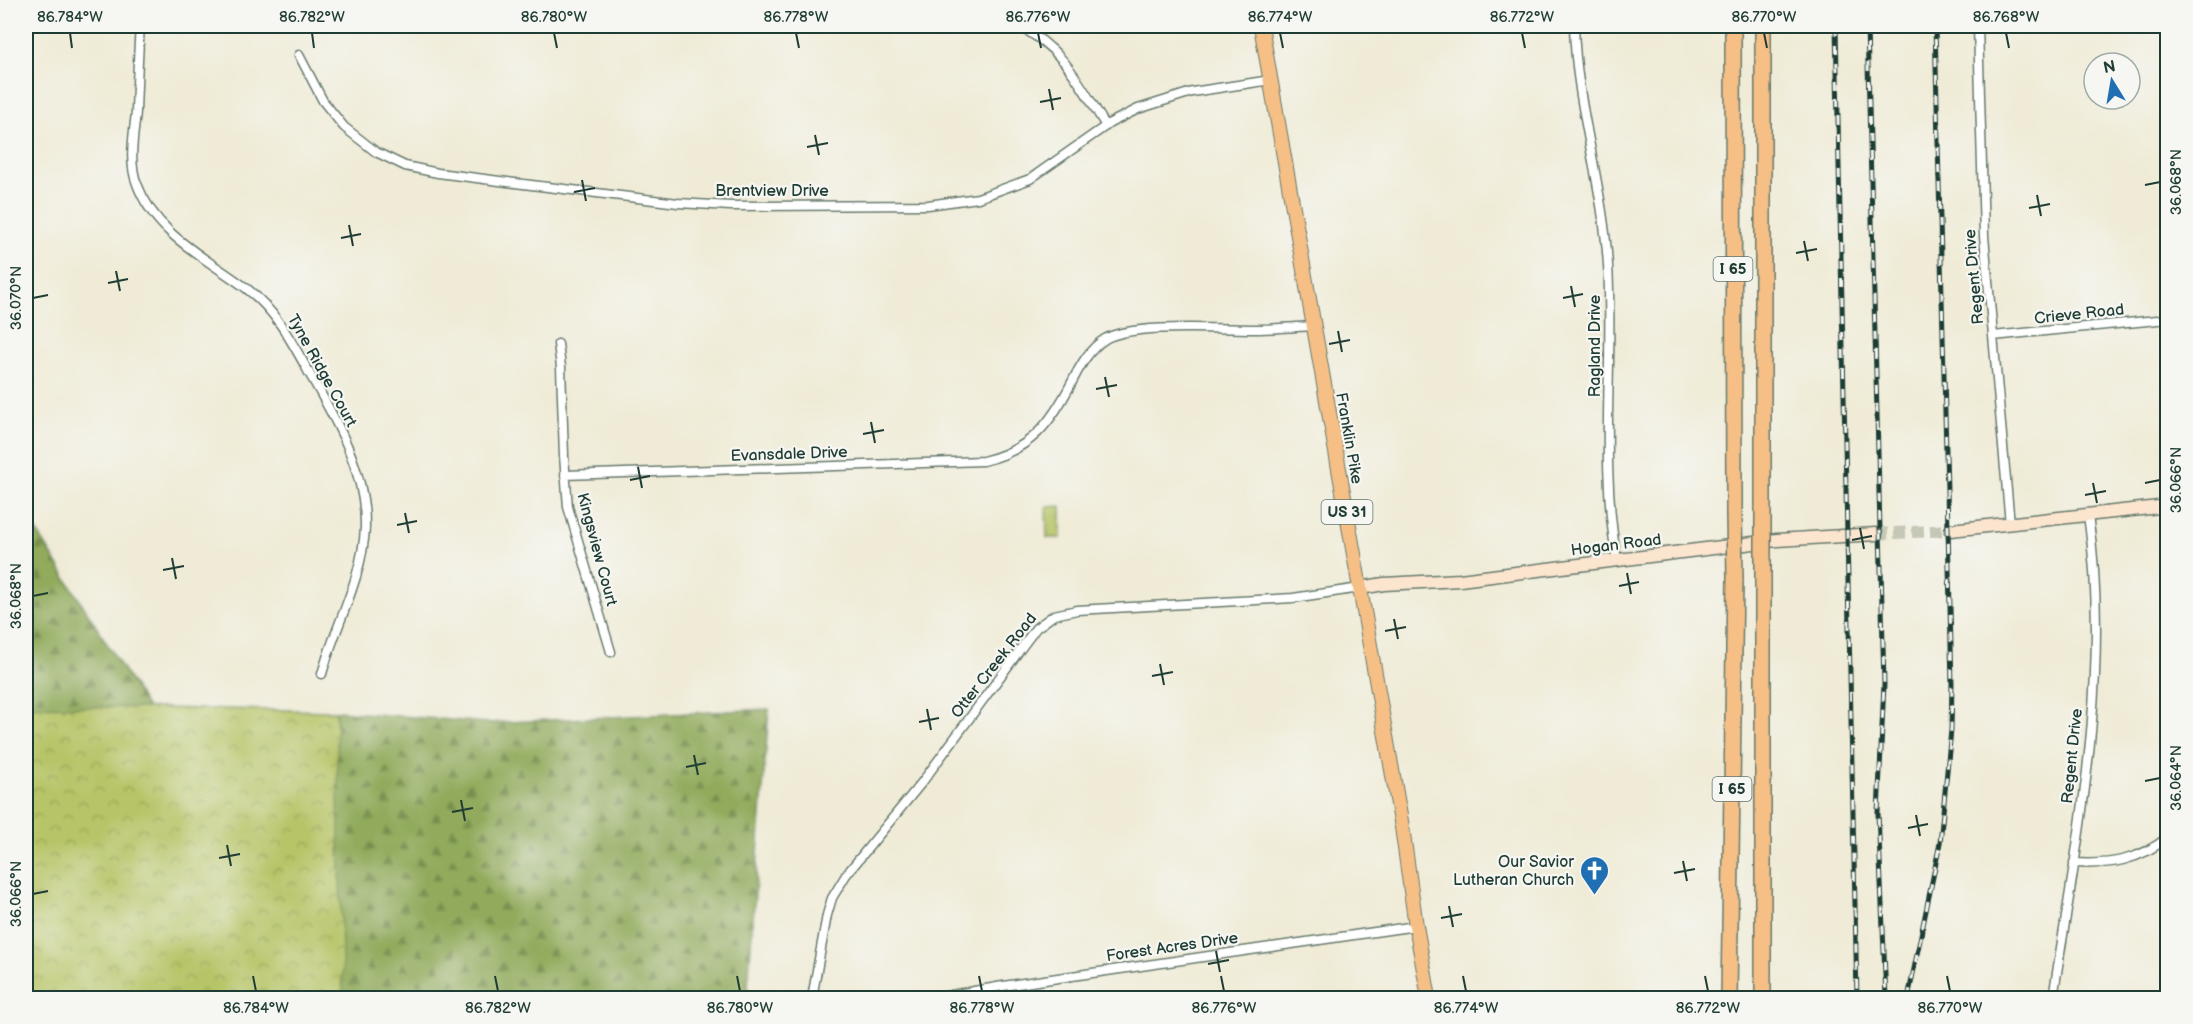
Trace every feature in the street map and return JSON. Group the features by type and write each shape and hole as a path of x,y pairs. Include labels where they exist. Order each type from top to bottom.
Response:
{"highway":[{"name":"I 65","path":"1729,999 1735,580 1733,26"},
{"name":"I 65","path":"1762,999 1763,26"}],"main road":[{"name":"Franklin Pike","path":"1262,26 1402,826 1429,999"}],"street":[{"name":"Tyne Ridge Court","path":"140,26 133,168 140,192 151,210 175,238 244,286 276,317 326,402 356,470 363,501 365,527 361,556 322,674"},
{"path":"1018,26 1047,42 1060,56 1106,126"},
{"name":"Ragland Drive","path":"1574,26 1578,75 1608,262 1608,482 1611,528 1617,560"},
{"name":"Regent Drive","path":"1978,26 1982,201 2010,524"},
{"name":"Brentview Drive","path":"299,55 323,101 338,121 371,149 400,164 429,172 463,177 678,203 731,206 928,205 966,201 998,192 1030,179 1106,126 1138,108 1177,95 1271,80"},
{"name":"Crieve Road","path":"1993,336 2168,319"},
{"name":"Evansdale Drive","path":"565,475 983,461 1018,447 1047,425 1059,408 1087,356 1108,338 1145,330 1314,326"},
{"name":"Kingsview Court","path":"558,344 565,475 571,519 611,652"},
{"path":"1951,530 2168,506"},
{"name":"Regent Drive","path":"2053,999 2088,758 2096,655 2097,601 2088,515"},
{"name":"Hogan Road","path":"1360,588 1384,584 1460,580 1777,540 1876,534"},
{"name":"Otter Creek Road","path":"812,999 825,923 838,886 923,781 1042,621 1054,615 1077,610 1293,598 1360,588"},
{"path":"2074,863 2104,864 2125,861 2148,852 2168,837"},
{"name":"Forest Acres Drive","path":"934,999 973,991 1416,926"}],"green space":[{"path":"1061,506 1061,538 1047,538 1046,507"},
{"path":"26,514 147,708 336,711 489,723 769,709 747,998 26,998"},
{"path":"26,706 336,711 343,998 26,998"}],"tunnel":[{"path":"1876,534 1951,530"}],"railway":[{"path":"1836,26 1857,998"},
{"path":"1867,26 1884,684 1878,813 1886,998"},
{"path":"1908,998 1940,843 1951,730 1952,684 1935,26"}],"place":[{"name":"Our Savior Lutheran Church","path":"1595,896"}]}
